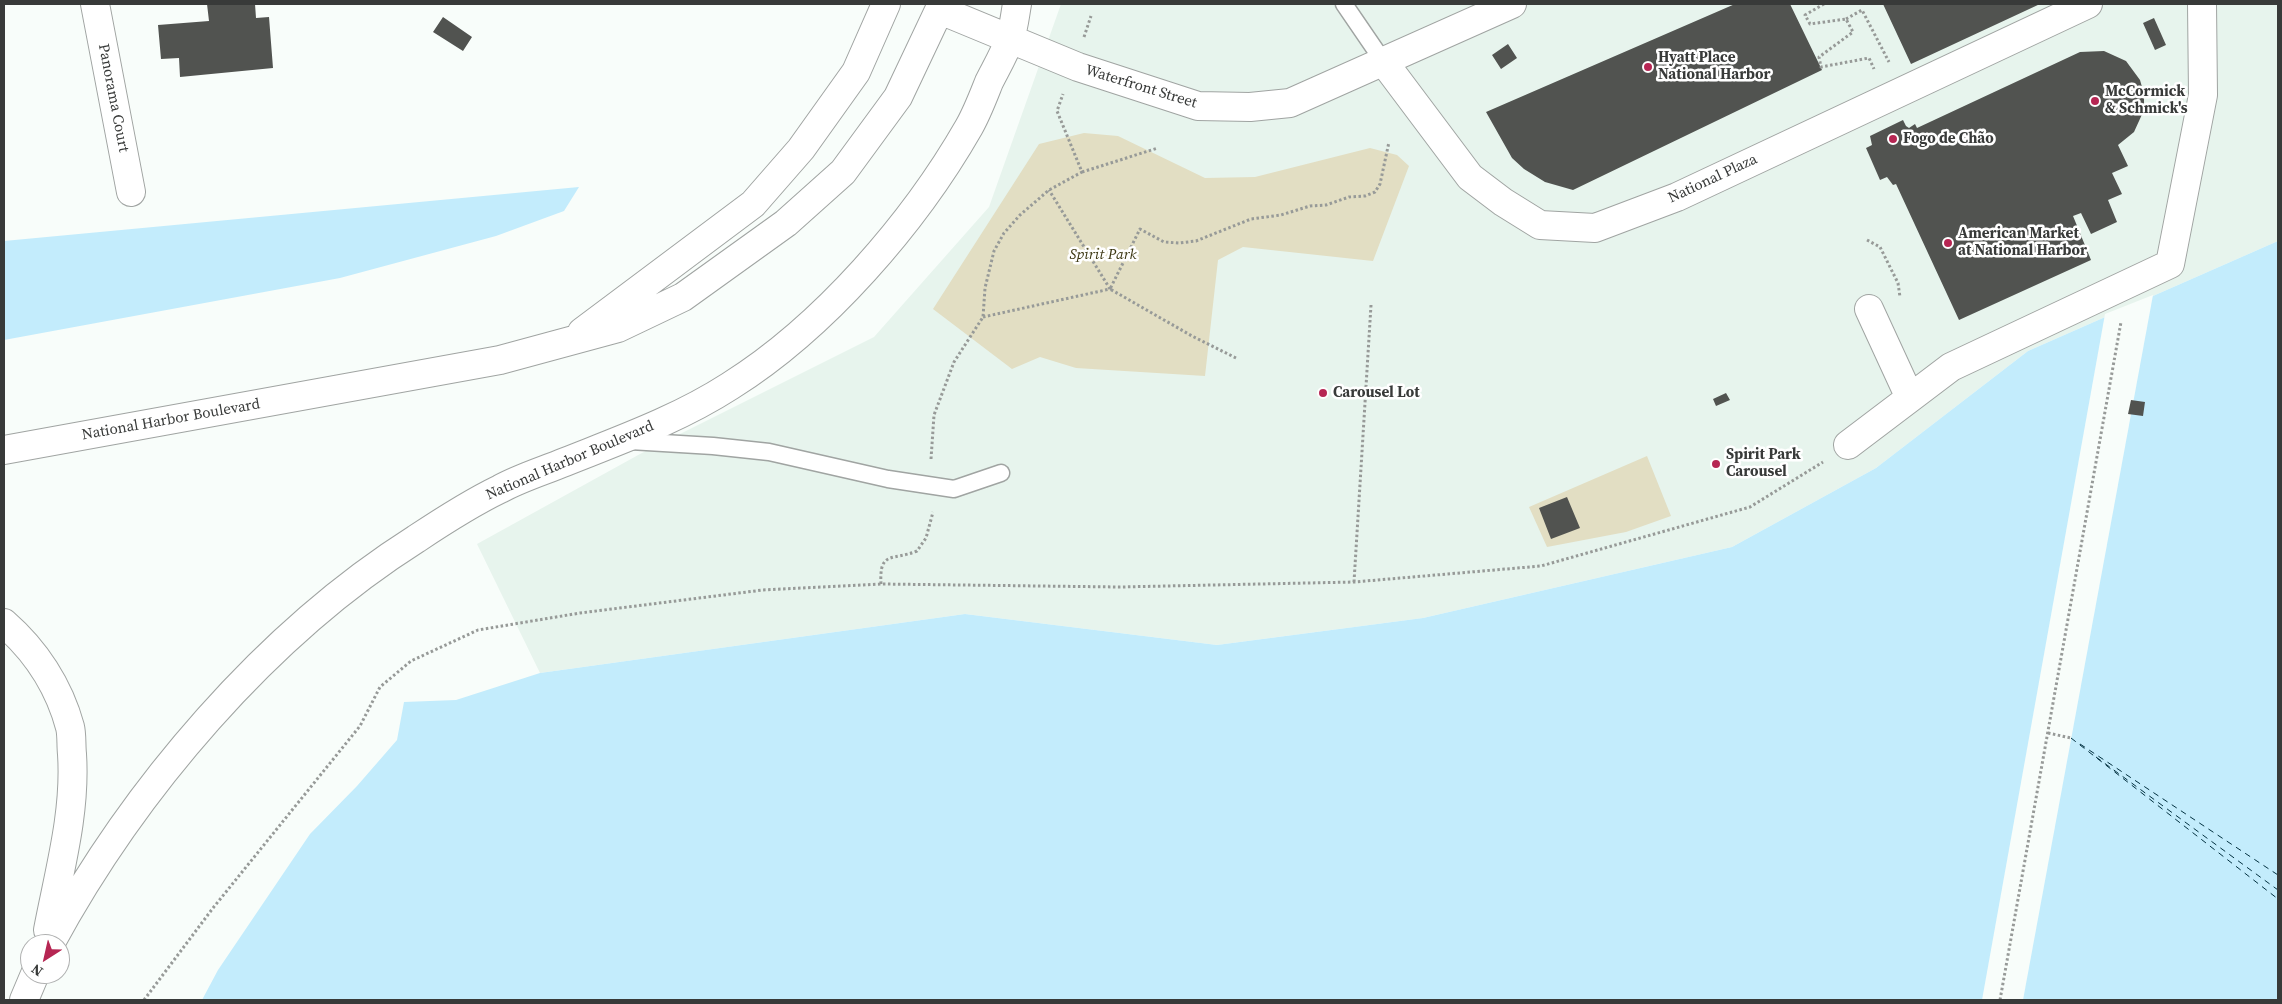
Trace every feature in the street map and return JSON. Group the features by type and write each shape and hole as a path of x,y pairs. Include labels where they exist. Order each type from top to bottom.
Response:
{"main road":[{"name":"Panorama Court","path":"95,4 131,192"},
{"name":"National Harbor Boulevard","path":"572,339 753,204 801,149 856,72 886,4"},
{"name":"National Harbor Boulevard","path":"56,934 81,888 144,797 198,730 275,651 334,598 414,540 501,488 620,441 673,417 729,386 795,338 860,274 922,199 970,125 1010,38 1017,4"},
{"name":"Waterfront Street","path":"941,7 1078,67 1198,106 1250,107 1290,103 1512,4"},
{"name":"National Plaza","path":"1383,60 1470,177 1503,202 1540,225 1595,228 1677,197 2088,4"},
{"path":"1848,444 1951,367 2170,264 2203,95 2202,4"},
{"name":"National Harbor Boulevard","path":"4,450 500,360 618,328 683,297 786,223 843,172 898,97 941,7"},
{"path":"1870,309 1910,398"},
{"path":"4,623 23,640 55,686 70,728 73,776 68,826 47,934"},
{"path":"24,1000 31,984"}],"lane":[{"path":"1344,4 1383,60"},
{"path":"620,441 713,446 769,452 888,479 954,489 1001,473"}],"path":[{"path":"1824,4 1805,15 1810,24 1846,19 1862,10 1888,62"},
{"path":"1846,19 1853,32 1819,58 1821,67 1869,58 1874,68"},
{"path":"1057,111 1082,172"},
{"path":"1110,289 1140,229 1164,242 1196,241 1251,219 1282,215 1310,206 1326,205 1349,197 1365,196 1375,192 1380,184 1389,142"},
{"path":"881,584 880,570 883,561 889,557 916,551 926,538 931,524 934,499 930,476 934,414 954,362 983,317 985,288 994,251 1009,227 1049,190 1082,172 1158,148"},
{"path":"1049,190 1110,289 1192,336 1236,358"},
{"path":"1867,240 1880,247 1898,282 1900,295"},
{"path":"2000,1000 2128,284"},
{"path":"983,317 1110,289"},
{"path":"1354,582 1371,305"},
{"path":"144,1000 213,908 360,726 380,687 411,661 478,630 571,614 762,590 881,584 1120,587 1354,582 1541,566 1640,540 1750,507 1848,444"},
{"path":"2048,734 2071,738"}],"shaded area":[{"path":"1061,4 2278,4 2278,241 2028,351 1876,468 1732,547 1423,618 1217,645 965,614 540,673 477,544 640,454 874,337 989,207"}],"green space":[{"name":"Spirit Park","path":"1084,133 1118,136 1205,178 1255,177 1370,148 1397,155 1409,166 1373,261 1243,247 1218,260 1205,376 1076,368 1040,357 1012,369 933,309 1039,144"},
{"path":"1647,456 1671,516 1626,532 1547,547 1529,507"}],"water":[{"path":"579,187 564,211 496,236 340,278 4,340 4,241"},
{"path":"2278,241 2278,1000 202,1000 218,970 310,834 357,786 397,740 404,702 456,700 540,673 965,614 1217,645 1423,618 1732,547 1876,468 2028,351"}],"pier":[{"path":"2153,295 2023,1000 1982,1000 2105,314"}],"building":[{"path":"207,4 255,4 256,18 269,17 273,68 180,77 179,58 161,59 158,25 209,21"},
{"path":"1735,4 1790,4 1822,70 1573,190 1545,182 1524,169 1512,158 1486,112"},
{"path":"1883,4 2040,4 1911,64"},
{"path":"443,17 472,37 463,51 433,32"},
{"path":"2154,18 2166,45 2155,50 2143,23"},
{"path":"1508,44 1517,58 1501,69 1492,55"},
{"path":"2104,51 2126,61 2140,80 2144,94 2144,110 2134,132 2118,145 2128,166 2112,173 2122,194 2108,200 2117,222 2091,234 2081,213 2073,216 2091,260 1959,320 1896,184 1893,185 1887,177 1880,180 1866,148 1872,145 1870,136 1903,120 1909,128 1915,124 1917,128 2080,52"},
{"path":"1726,393 1730,400 1716,406 1713,399"},
{"path":"2131,400 2145,402 2143,416 2128,414"},
{"path":"1567,497 1580,528 1551,539 1539,508"}],"ferry route":[{"path":"2071,738 2278,899"},
{"path":"2080,744 2278,875"},
{"path":"2096,757 2278,890"}],"place":[{"name":"Hyatt Place National Harbor","path":"1648,67"},
{"name":"McCormick & Schmick's","path":"2095,101"},
{"name":"Fogo de Chão","path":"1893,139"},
{"name":"American Market at National Harbor","path":"1948,243"},
{"name":"Carousel Lot","path":"1323,393"},
{"name":"Spirit Park Carousel","path":"1716,464"}]}
